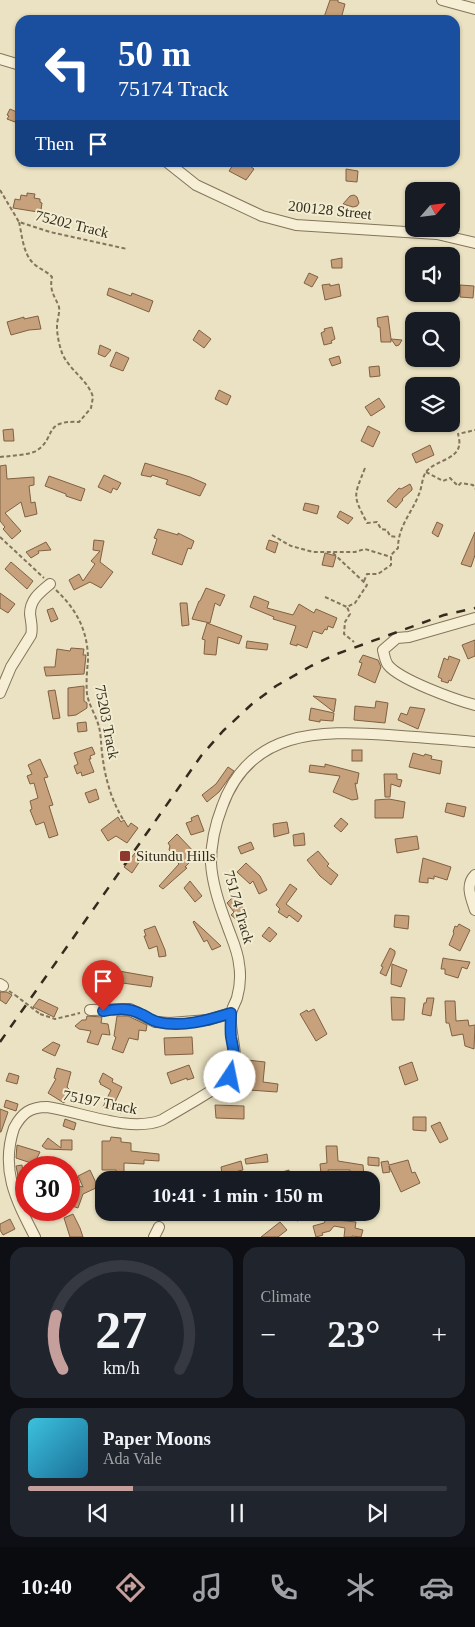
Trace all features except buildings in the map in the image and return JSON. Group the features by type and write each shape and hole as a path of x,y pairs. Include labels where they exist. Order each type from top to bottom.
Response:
{"street":[{"path":"442,0 475,9"},
{"path":"0,59 15,64"},
{"name":"200128 Street","path":"173,167 196,185 262,216 296,225 437,234 475,243"},
{"path":"0,692 11,667 31,635 30,613 32,601 50,584"},
{"path":"475,618 409,637 397,638 383,650 388,664 408,679 460,701 475,705"},
{"name":"75174 Track","path":"231,1013 240,983 240,963 212,874 211,862 212,843 217,820 226,795 241,771 256,756 276,744 303,735 356,732 475,742"},
{"path":"475,875 471,879 469,889 475,910"},
{"path":"90,1010 130,1009 155,1022 170,1023 208,1020 231,1013"},
{"name":"75197 Track","path":"35,1237 14,1196 5,1169 7,1141 23,1114 37,1107 47,1107 127,1124 142,1125 162,1120 230,1077 235,1062 231,1036 231,1013"}],"path":[{"name":"75202 Track","path":"0,190 19,222 50,232 128,249"},
{"path":"0,457 35,451 44,443 56,425 64,421 79,422 91,408 93,398 87,385 71,368 63,355 59,343 57,325 59,308 54,298 51,283 52,277 33,263 27,255 19,222"},
{"path":"347,607 355,602 363,591 366,585 364,582 367,574 378,574 391,565 391,555 398,548 398,538 405,519 419,495 426,472 436,464 454,455 459,446 458,434 475,430"},
{"path":"365,468 355,498 367,523 377,522 381,529 387,530 390,536 398,538"},
{"path":"426,472 443,481 450,478 458,486 462,483 473,484 475,489"},
{"path":"272,535 291,546 313,552 354,552 365,549 391,557"},
{"name":"75203 Track","path":"0,537 69,602 82,622 88,654 87,692 89,704 98,724 107,784 124,821"},
{"path":"333,553 364,582"},
{"path":"325,597 347,607 350,614 345,622 344,634 354,642"},
{"path":"15,995 40,1014 55,1019 90,1010"}],"railway":[{"path":"0,1042 201,756 223,731 252,704 276,686 334,655 444,615 475,608"}],"place":[{"name":"Situndu Hills","path":"125,856"}],"route":[{"path":"103,1011 122,1008 130,1009 143,1014 155,1022 161,1023 208,1020 231,1013 230,1026 235,1062 230,1077"}]}
